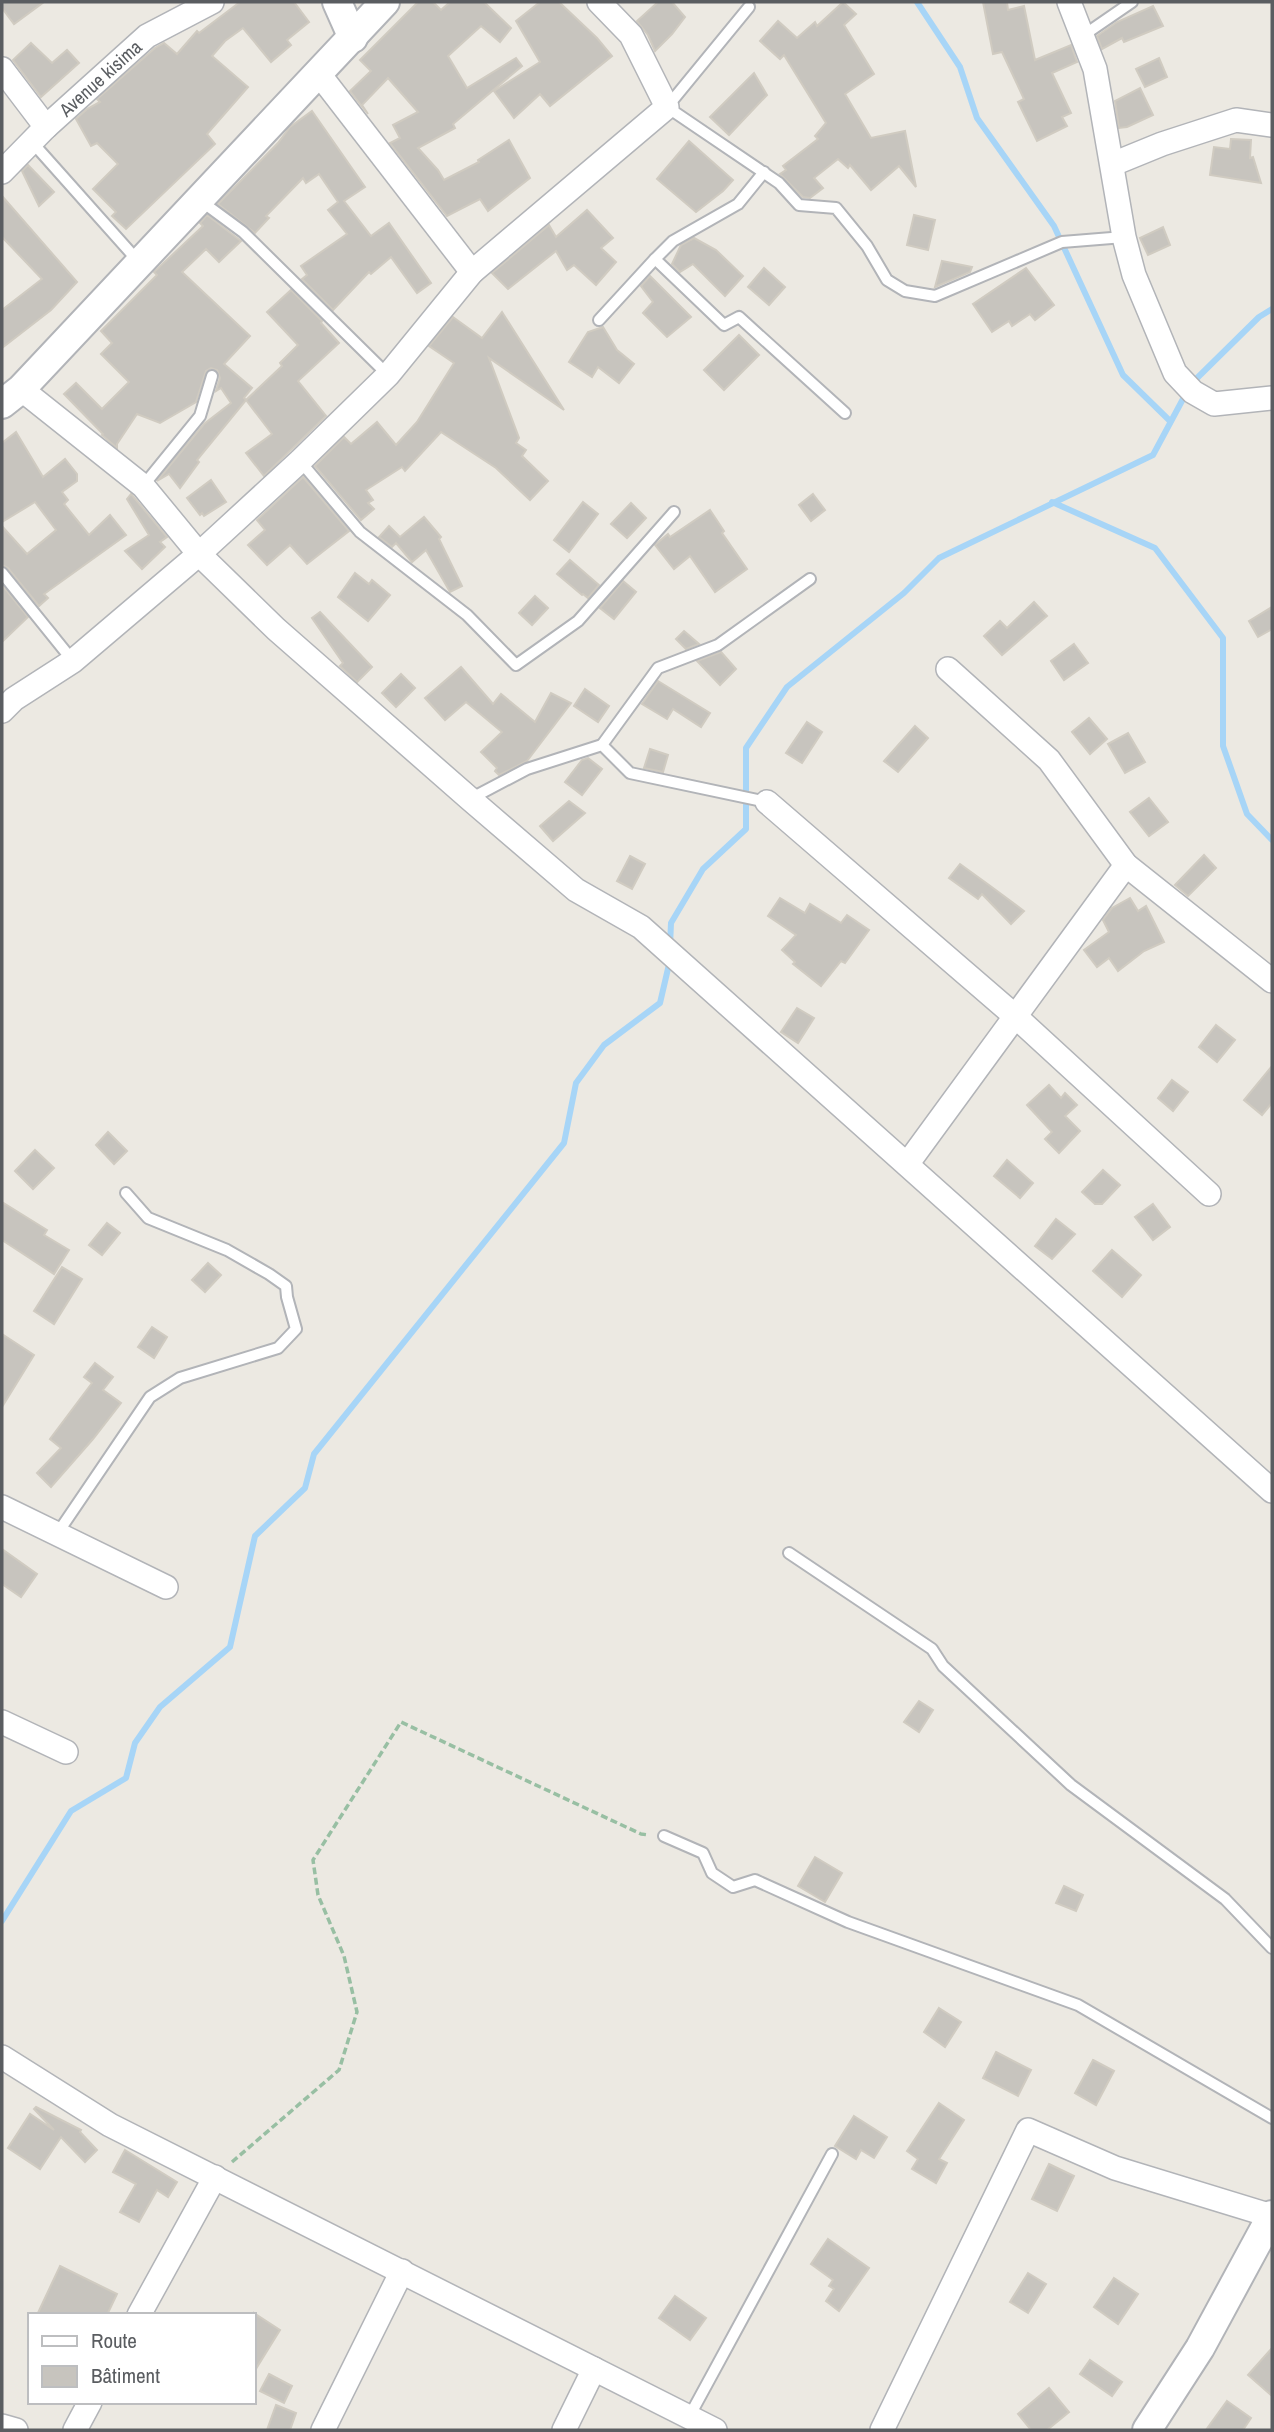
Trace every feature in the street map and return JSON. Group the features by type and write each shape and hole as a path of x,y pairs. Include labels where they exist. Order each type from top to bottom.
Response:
{"street":[{"name":"Avenue kisima","path":"2,172 39,134 147,36 212,2"},
{"path":"337,2 353,38"},
{"path":"385,2 11,397 142,486 199,554 276,629 576,890 641,927 1272,1491"},
{"path":"2,711 14,699 73,661 199,554 388,375 472,272 667,107 631,35 599,2"},
{"path":"1069,2 1084,34 1095,69 1134,275 1175,373 1193,392 1214,404 1272,398"},
{"path":"2,69 39,134"},
{"path":"319,74 472,272"},
{"path":"1113,164 1162,144 1236,120 1272,125"},
{"path":"948,669 1049,760 1126,864 1272,981"},
{"path":"767,802 1015,1016 1209,1194"},
{"path":"908,1163 1126,864"},
{"path":"2,1507 166,1587"},
{"path":"2,1722 66,1752"},
{"path":"2,2057 110,2125 715,2430"},
{"path":"882,2430 1028,2130 1115,2168 1272,2216 1200,2348 1147,2430"},
{"path":"140,2313 215,2177"},
{"path":"323,2430 402,2271"},
{"path":"564,2430 594,2369"},
{"path":"75,2430 89,2404"},
{"path":"2,2426 16,2430"}],"lane":[{"path":"1084,34 1132,2"},
{"path":"749,7 667,107 779,183 799,205 836,208 867,246 887,280 905,291 935,296 1062,242 1125,237"},
{"path":"39,134 140,262"},
{"path":"599,320 673,241 738,205 764,172"},
{"path":"200,200 243,232 388,375"},
{"path":"654,259 724,325 738,317 845,412"},
{"path":"142,486 200,416 212,376"},
{"path":"300,461 360,532 467,615 516,665 578,621 674,512"},
{"path":"2,573 73,661"},
{"path":"470,799 527,769 602,745 658,668 718,645 810,579"},
{"path":"602,745 630,773 767,802"},
{"path":"57,1534 150,1397 180,1378 278,1348 296,1329 286,1286 227,1250 148,1218 126,1193"},
{"path":"789,1553 932,1649 943,1666 1071,1785 1225,1899 1272,1948"},
{"path":"664,1836 703,1853 712,1873 733,1886 755,1880 848,1922 1078,2005 1272,2118"},
{"path":"689,2417 832,2154"}],"path":[{"path":"215,2177 339,2070 357,2012 344,1956 318,1895 313,1860 401,1722 641,1835 664,1836"}],"building":[{"path":"2,2 44,2 14,24 2,8"},
{"path":"240,2 294,2 309,22 287,40 291,45 271,62 243,28 225,41 212,56 248,87 207,134 215,144 126,229 112,216 116,212 93,189 118,164 97,143 91,146 76,119 100,102 97,99 155,48 164,43 177,54 197,31 199,33"},
{"path":"418,2 433,2 441,10 450,2 484,2 511,28 500,42 481,26 448,56 467,88 516,58 522,66 453,124 455,128 418,148 444,180 479,162 478,160 509,140 530,178 488,211 480,199 447,216 390,143 400,138 393,125 418,112 388,78 362,105 368,114 350,91 371,71 360,60"},
{"path":"540,2 559,2 612,56 550,106 540,94 514,118 494,91 540,62 516,21"},
{"path":"658,2 672,2 685,17 655,51 648,35 637,21"},
{"path":"843,2 856,14 844,25 874,74 845,94 871,138 905,131 916,187 899,166 871,190 850,165 848,168 838,159 814,178 823,188 810,198 803,197 780,174 786,170 783,166 818,139 815,136 826,123 784,55 780,59 760,41 778,21 797,38 815,22 817,26"},
{"path":"983,2 1007,2 1008,10 1024,6 1035,60 1071,45 1077,62 1052,73 1071,113 1062,117 1067,126 1037,141 1018,102 1024,99 1002,52 993,54"},
{"path":"1153,6 1163,26 1124,42 1122,38 1102,49 1097,36 1117,22"},
{"path":"31,43 52,63 67,50 79,63 41,97 13,60"},
{"path":"1159,58 1167,77 1145,87 1136,69"},
{"path":"754,73 767,95 729,135 710,117"},
{"path":"1140,88 1153,115 1119,128 1115,101"},
{"path":"312,111 365,187 344,201 371,236 389,223 431,283 417,293 391,257 371,274 369,272 333,310 302,279 307,275 301,266 347,234 328,210 338,202 319,174 306,183 303,178 266,216 269,218 255,233 218,204 278,143 290,127"},
{"path":"1231,139 1251,140 1250,158 1253,157 1261,183 1210,175 1214,147 1230,149"},
{"path":"689,141 733,180 696,212 657,179"},
{"path":"28,165 54,192 39,206 22,171"},
{"path":"2,196 77,282 51,310 2,348 2,310 42,279 2,237"},
{"path":"587,210 613,238 601,248 616,262 596,285 574,265 567,270 556,251 508,289 492,273 549,225 556,237"},
{"path":"207,215 241,241 219,262 206,249 182,272 250,336 224,364 252,388 244,398 246,400 197,460 199,462 180,488 169,474 157,481 204,424 231,403 221,388 216,391 220,378 217,370 211,368 206,371 196,402 160,423 137,414 117,448 64,394 76,383 102,409 129,382 101,354 112,343 101,331 157,275 154,272 203,226 200,223"},
{"path":"914,215 935,220 928,250 907,245"},
{"path":"1163,227 1170,245 1148,255 1140,238"},
{"path":"694,238 716,250 743,276 725,296 693,264 680,272 672,264 681,245"},
{"path":"942,261 972,267 970,272 935,287"},
{"path":"764,268 785,287 769,305 748,287"},
{"path":"1026,268 1054,305 1035,320 1030,314 1012,326 1009,321 992,332 973,304"},
{"path":"650,276 691,317 667,337 643,313 653,302 641,286"},
{"path":"291,290 322,321 339,343 298,381 326,416 264,476 246,453 272,434 246,400 282,366 280,363 298,345 267,312"},
{"path":"502,312 564,410 489,358 519,438 516,443 526,450 522,456 548,481 530,500 496,468 441,432 405,471 402,467 366,490 373,500 368,503 374,509 361,520 315,466 344,437 351,444 377,422 396,445 417,422 454,363 429,346 453,317 482,338"},
{"path":"603,327 617,350 634,364 619,383 598,367 592,377 569,362 588,332"},
{"path":"739,335 759,355 724,390 704,370"},
{"path":"16,432 43,477 65,459 77,474 77,481 62,492 68,500 64,504 89,535 110,515 126,535 44,594 48,598 39,606 8,568 2,565 2,526 27,554 56,530 35,502 2,522 2,443"},
{"path":"303,477 349,531 307,564 290,545 267,565 248,545 265,530 257,520"},
{"path":"211,480 226,502 204,516 202,513 200,515 187,498"},
{"path":"131,494 167,537 160,542 165,547 142,569 125,551 149,535 127,499"},
{"path":"813,494 825,510 811,521 799,505"},
{"path":"583,502 598,514 569,552 554,540"},
{"path":"631,503 646,518 627,538 611,524"},
{"path":"710,510 747,569 715,592 690,556 674,569 655,545 668,534 670,537"},
{"path":"424,517 441,537 439,539 462,586 450,592 426,550 412,562 396,543 392,547 379,537 389,526 400,537"},
{"path":"570,560 599,585 588,598 557,574"},
{"path":"355,573 369,584 372,580 390,595 368,621 338,597"},
{"path":"623,581 636,592 614,619 600,608"},
{"path":"2,585 28,617 2,642"},
{"path":"535,596 548,608 532,625 519,613"},
{"path":"1034,602 1047,616 1002,655 984,636 1000,621 1007,628"},
{"path":"1272,607 1272,629 1258,637 1249,621"},
{"path":"320,612 372,667 357,682 340,666 343,663 312,618"},
{"path":"684,631 699,644 686,649 676,639"},
{"path":"1074,644 1088,663 1064,680 1051,661"},
{"path":"721,652 736,669 720,685 697,661"},
{"path":"461,667 493,704 501,694 535,722 551,693 571,703 527,761 499,775 495,771 497,768 481,752 502,732 466,702 445,720 425,698"},
{"path":"401,674 415,688 396,707 382,693"},
{"path":"658,681 710,713 701,727 673,709 667,719 642,704"},
{"path":"585,689 609,706 598,722 574,706"},
{"path":"1089,718 1107,739 1090,754 1072,732"},
{"path":"807,722 822,732 802,763 786,753"},
{"path":"915,726 928,738 898,772 884,761"},
{"path":"1128,733 1145,762 1125,773 1108,744"},
{"path":"650,749 668,755 663,772 644,768"},
{"path":"588,758 602,769 582,795 565,782 582,760"},
{"path":"1149,798 1168,822 1149,836 1130,812"},
{"path":"569,801 585,813 553,841 540,826"},
{"path":"1204,855 1216,868 1188,896 1175,885"},
{"path":"630,856 645,864 632,889 617,881"},
{"path":"960,864 1024,911 1011,924 982,894 978,899 949,878"},
{"path":"780,898 805,913 810,904 841,923 847,915 869,930 845,963 841,961 821,986 793,964 795,962 782,950 796,935 768,916"},
{"path":"1130,898 1138,911 1146,906 1164,942 1144,951 1118,971 1109,958 1097,967 1084,950 1109,932 1103,920 1112,908"},
{"path":"797,1008 814,1018 798,1043 781,1032"},
{"path":"1216,1025 1235,1040 1217,1062 1199,1047"},
{"path":"1272,1066 1272,1103 1262,1115 1244,1100"},
{"path":"1172,1080 1188,1092 1173,1111 1158,1098"},
{"path":"1049,1085 1061,1098 1065,1093 1077,1105 1065,1116 1080,1131 1059,1153 1045,1139 1052,1132 1027,1105"},
{"path":"108,1132 127,1151 114,1164 96,1145"},
{"path":"35,1150 54,1168 33,1189 15,1171"},
{"path":"1007,1160 1033,1183 1020,1198 994,1176"},
{"path":"1103,1170 1120,1185 1102,1204 1095,1204 1082,1192"},
{"path":"2,1202 47,1230 44,1235 69,1250 54,1274 2,1240"},
{"path":"1153,1204 1170,1227 1153,1240 1135,1217"},
{"path":"1056,1219 1075,1234 1052,1259 1035,1246"},
{"path":"107,1223 120,1233 102,1255 89,1245"},
{"path":"1112,1250 1141,1275 1122,1297 1093,1271"},
{"path":"208,1263 221,1275 205,1292 192,1280"},
{"path":"62,1267 82,1279 54,1324 34,1311"},
{"path":"152,1327 167,1337 154,1358 138,1347"},
{"path":"2,1334 34,1355 2,1407"},
{"path":"95,1363 113,1377 103,1390 121,1403 51,1487 37,1473 61,1448 50,1439 92,1383 84,1377"},
{"path":"2,1549 37,1574 21,1597 2,1584"},
{"path":"919,1701 933,1710 919,1732 904,1722"},
{"path":"815,1857 842,1873 825,1902 798,1886"},
{"path":"1064,1886 1083,1895 1076,1911 1056,1903"},
{"path":"939,2008 961,2022 945,2047 924,2032"},
{"path":"996,2052 1031,2070 1018,2096 983,2078"},
{"path":"1093,2060 1114,2071 1096,2105 1075,2093"},
{"path":"939,2103 964,2120 939,2159 947,2163 936,2183 912,2169 918,2159 907,2151"},
{"path":"36,2107 81,2130 97,2150 85,2162 61,2137 40,2169 8,2148 30,2114 54,2130 34,2109"},
{"path":"854,2116 887,2137 874,2158 861,2150 856,2159 835,2146"},
{"path":"125,2150 177,2182 168,2197 157,2190 139,2222 120,2212 136,2184 113,2172"},
{"path":"1049,2164 1074,2176 1057,2211 1032,2199"},
{"path":"828,2239 869,2268 839,2311 826,2301 834,2289 829,2286 833,2280 811,2264"},
{"path":"60,2266 117,2294 108,2313 38,2313"},
{"path":"1028,2273 1046,2284 1028,2313 1010,2302"},
{"path":"1114,2278 1138,2294 1118,2324 1094,2307"},
{"path":"675,2296 706,2318 690,2340 659,2318"},
{"path":"256,2314 280,2330 256,2369"},
{"path":"1272,2348 1272,2396 1248,2375"},
{"path":"1090,2360 1122,2382 1112,2396 1080,2374"},
{"path":"269,2374 292,2386 284,2403 260,2391"},
{"path":"1049,2388 1069,2412 1047,2430 1031,2430 1018,2414"},
{"path":"1227,2401 1251,2418 1243,2430 1206,2430"},
{"path":"276,2405 296,2413 290,2430 267,2430"}],"waterway":[{"path":"917,2 960,67 977,118 1054,226 1123,375 1170,421"},
{"path":"670,946 671,923 703,869 746,829 746,748 787,687 904,593 939,558 1153,455 1191,384 1259,317 1272,309"},
{"path":"1052,502 1155,548 1223,638 1223,746 1247,814 1272,840"},
{"path":"2,1921 71,1811 126,1778 135,1743 160,1707 230,1647 255,1536 305,1488 314,1454 564,1143 576,1083 604,1045 660,1003 670,960"}]}
